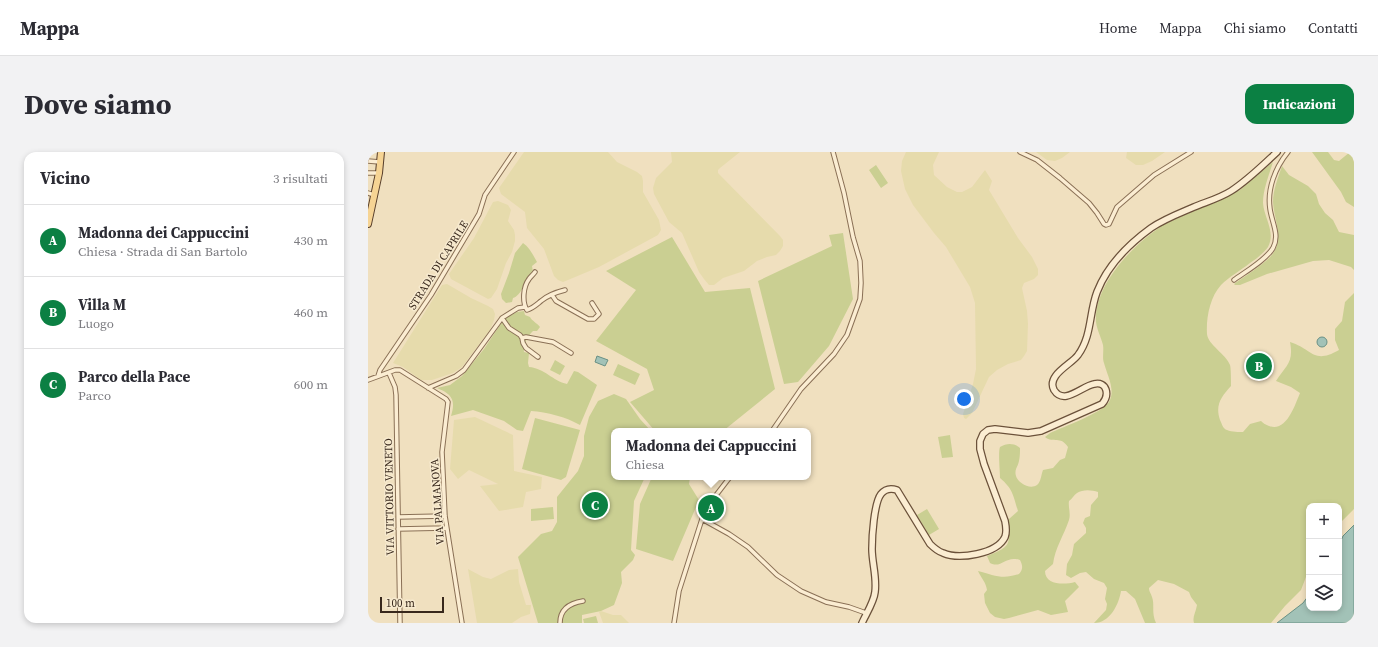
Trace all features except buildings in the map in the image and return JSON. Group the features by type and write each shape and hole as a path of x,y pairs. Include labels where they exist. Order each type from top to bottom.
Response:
{"main road":[{"path":"368,224 371,194 379,173 381,152"}],"street":[{"name":"STRADA DI CAPRILE","path":"378,376 380,370 431,295 479,214 485,195 514,152"},
{"path":"774,428 801,388 834,354 847,335 860,299 860,261 833,152"},
{"path":"1020,152 1037,160 1060,178 1089,203 1106,225 1109,224 1117,207 1149,180 1191,152"},
{"path":"862,623 875,594 876,577 872,550 873,525 880,495 885,490 892,488 897,490 930,544 936,550 944,554 967,556 990,550 998,545 1005,537 1005,521 980,449 980,440 983,434 988,430 995,429 1028,433 1041,431 1102,404 1106,399 1107,393 1105,387 1101,384 1095,383 1073,394 1065,396 1056,393 1053,387 1057,374 1077,357 1085,345 1093,304 1104,277 1128,248 1151,227 1229,192 1248,179 1277,152"},
{"path":"1234,280 1267,255 1273,248 1276,238 1274,222 1270,210 1269,196 1273,178 1288,152"},
{"path":"368,161 380,162"},
{"path":"368,173 379,173"},
{"path":"525,307 525,289 528,280 535,272"},
{"path":"368,380 395,370 400,370 428,388 456,376 464,370 502,318 518,308 525,307 527,310 530,309 552,295 565,290"},
{"path":"552,295 556,301 588,319 594,319 599,314 592,303"},
{"path":"502,318 509,328 520,335 526,348 538,357"},
{"path":"522,338 526,337 553,342 571,353"},
{"name":"VIA VITTORIO VENETO","path":"389,373 395,387 396,395 400,623"},
{"name":"VIA PALMANOVA","path":"428,388 446,399 448,402 442,452 445,516 462,623"},
{"path":"674,623 679,591 702,519 710,503 728,480"},
{"path":"398,517 445,516"},
{"path":"702,519 729,534 753,551 777,575 801,591 826,602 849,607 866,613"},
{"path":"398,529 446,528"},
{"path":"560,623 561,613 565,608 576,602 582,601"}],"shaded area":[{"path":"524,152 608,152 617,162 642,176 643,192 659,220 661,230 658,235 599,267 563,282 558,280 554,276 544,249 527,228 525,212 501,194 499,188"},
{"path":"671,152 740,152 720,168 718,173 780,236 783,240 783,246 780,251 776,255 757,261 744,271 723,278 714,285 709,285 699,272 682,233 669,222 654,194 653,188 656,178 672,162"},
{"path":"906,152 939,152 933,165 934,175 947,187 957,192 962,192 972,187 985,170 992,181 989,190 1018,238 1032,257 1038,269 1038,275 1034,279 1024,283 1022,288 1027,311 1027,351 1021,360 1008,364 997,370 989,377 972,413 966,419 964,418 963,414 973,384 976,369 975,303 970,287 946,247 913,205 905,189 901,171 902,161"},
{"path":"1036,152 1070,152 1055,161 1047,160"},
{"path":"1127,152 1165,152 1152,161 1143,165 1136,165 1126,158"},
{"path":"498,201 508,205 511,210 508,221 514,230 515,241 497,289 491,298 488,299 451,279 449,274 474,238 493,202"},
{"path":"447,284 493,309 495,314 494,320 490,330 462,367 453,373 432,380 421,380 403,367 393,363 442,285"},
{"path":"475,417 513,435 514,471 542,477 541,489 526,492 523,507 499,511 480,486 498,484 469,470 458,479 450,469 454,420"},
{"path":"468,569 483,577 491,579 509,570 518,569 519,582 526,605 531,605 530,614 521,617 512,623 477,623"},
{"path":"601,611 613,615 621,615 629,623 603,623 599,612"}],"green space":[{"path":"1312,152 1328,152 1334,160 1339,161 1350,152 1354,152 1354,207 1346,202 1341,192"},
{"path":"1273,162 1266,182 1263,198 1264,209 1271,236 1268,247 1257,258 1231,276 1221,285 1214,295 1208,315 1208,338 1228,361 1231,369 1231,386 1224,394 1218,410 1220,420 1224,429 1235,432 1243,432 1250,424 1261,421 1268,426 1275,427 1285,422 1289,417 1300,393 1291,387 1276,381 1290,359 1290,342 1318,356 1324,356 1339,350 1335,340 1335,329 1342,321 1345,302 1354,293 1354,509 1342,521 1342,503 1306,503 1306,577 1301,590 1271,623 1194,623 1197,605 1189,592 1174,584 1158,580 1149,588 1153,600 1156,623 1145,623 1135,599 1126,591 1121,591 1113,612 1105,620 1094,623 1106,610 1107,604 1105,599 1107,588 1104,583 1094,579 1086,572 1080,573 1071,578 1066,575 1067,564 1072,555 1074,544 1086,533 1086,528 1083,523 1085,518 1090,516 1091,505 1098,497 1098,492 1085,490 1076,494 1069,501 1069,520 1053,564 1045,571 1048,579 1056,583 1066,584 1075,582 1079,587 1065,601 1068,612 1051,615 1038,610 1004,619 995,617 990,613 985,603 984,594 987,590 985,582 978,571 1008,577 1019,574 1022,567 1020,560 1011,559 994,564 990,563 987,556 1006,546 1009,539 1009,519 1018,511 1014,496 1000,478 1000,447 1010,444 1020,448 1019,461 1015,472 1016,476 1019,481 1031,487 1038,484 1043,470 1053,468 1060,460 1065,458 1068,447 1065,443 1060,440 1051,440 1045,437 1050,433 1099,411 1109,402 1112,393 1103,361 1103,345 1096,322 1097,308 1101,294 1108,280 1128,254 1151,233 1163,225 1240,190"},
{"path":"876,165 888,183 881,188 869,170"},
{"path":"1282,166 1289,175 1308,186 1316,194 1319,204 1325,213 1333,220 1339,232 1354,235 1354,270 1351,267 1329,260 1313,261 1267,274 1240,285 1235,285 1234,284 1268,259 1275,250 1278,230 1273,198"},
{"path":"843,233 853,299 829,346 798,382 784,384 758,281 832,246 829,235"},
{"path":"672,237 705,292 750,288 775,389 727,428 652,428 630,402 654,390 647,369 596,341 636,290 606,271"},
{"path":"523,243 529,249 537,262 532,266 533,272 519,294 513,298 512,302 506,303 502,299 501,294 515,253"},
{"path":"524,311 525,315 530,317 540,327 537,331 533,331 531,333 524,346 524,352 529,353 529,367 544,372 567,384 574,371 578,372 597,385 580,425 556,415 531,411 523,431 517,430 504,421 473,410 451,416 453,406 452,398 437,388 450,385 462,376 484,349 504,319 517,312"},
{"path":"555,360 565,366 560,375 550,370"},
{"path":"618,364 640,374 635,385 613,375"},
{"path":"614,394 626,399 648,428 611,428 611,480 644,480 634,501 631,550 635,555 633,560 621,572 622,583 614,605 601,611 582,615 582,623 538,623 518,557 541,534 552,531 557,522 557,497 578,471 584,456 584,436 589,417 598,401"},
{"path":"535,418 580,430 566,477 561,480 522,469"},
{"path":"950,435 953,457 942,458 938,437"},
{"path":"651,480 690,480 689,484 699,500 673,561 636,549 640,504"},
{"path":"553,507 554,519 531,521 531,509"},
{"path":"927,509 939,529 929,535 917,515"},
{"path":"596,616 598,623 584,623 583,619"}],"water":[{"path":"1320,337 1324,337 1326,338 1326,346 1320,347 1317,344 1317,340"},
{"path":"597,356 608,360 605,366 595,362"},
{"path":"1354,525 1354,623 1277,623 1306,599 1306,611 1342,611 1343,536"}],"place":[{"name":"Villa M","path":"1259,366"},
{"name":"Parco della Pace","path":"595,505"},
{"name":"Madonna dei Cappuccini","path":"711,508"}]}
